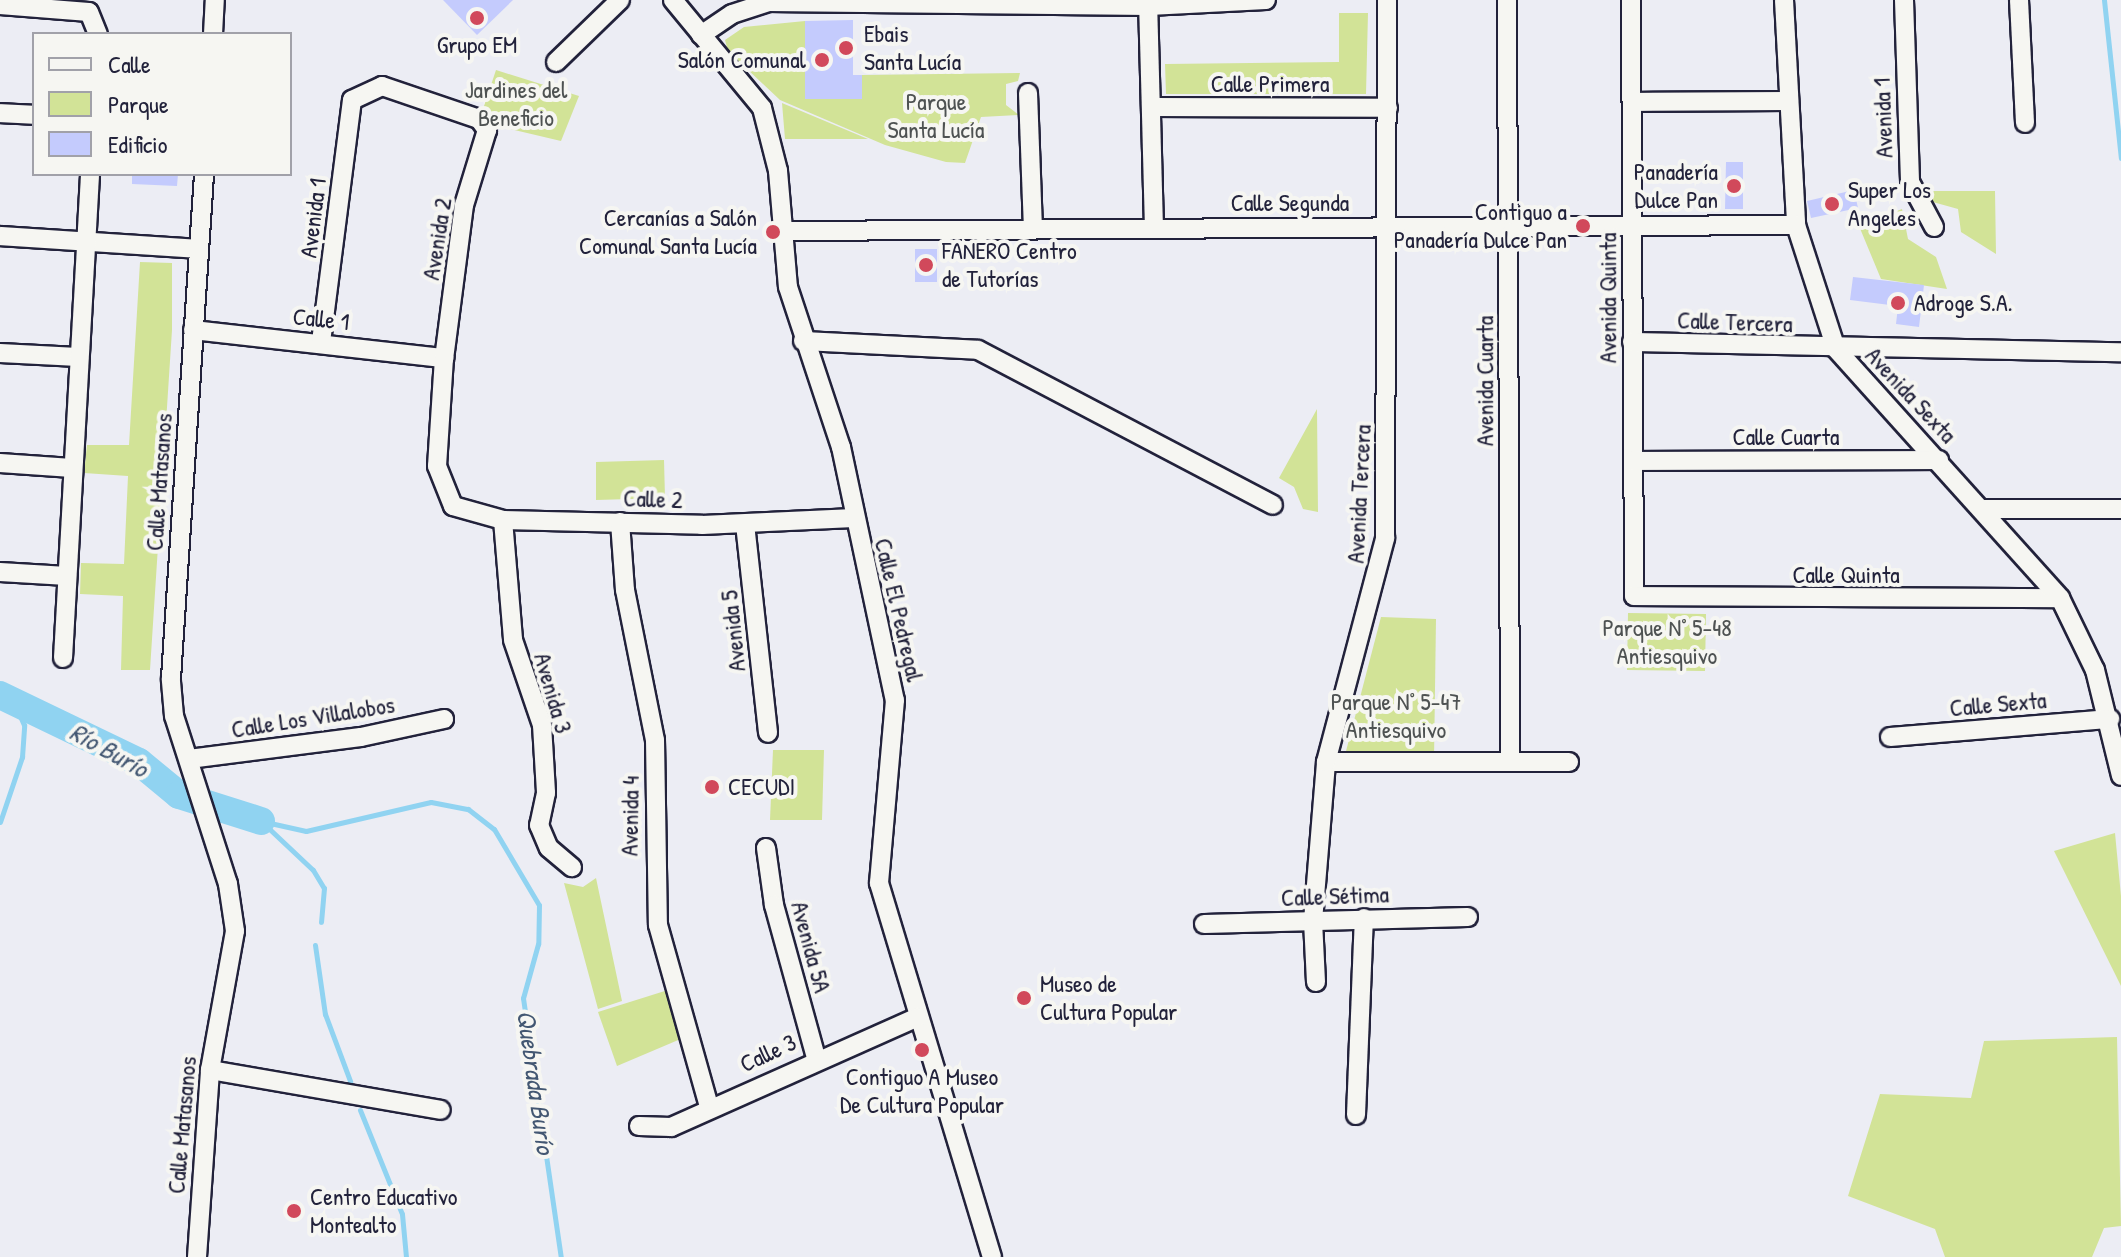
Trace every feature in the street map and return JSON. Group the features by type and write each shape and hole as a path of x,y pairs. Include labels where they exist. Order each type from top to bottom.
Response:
{"street":[{"path":"213,32 215,0"},
{"path":"556,62 620,0"},
{"name":"Calle El Pedregal","path":"673,0 762,108 784,231 788,287 803,341 830,409 895,700 879,883 992,1257"},
{"path":"701,35 732,14 768,2 1148,3 1266,0"},
{"name":"Avenida Tercera","path":"1316,982 1313,921 1326,762 1385,538 1390,227 1387,0"},
{"name":"Avenida Cuarta","path":"1507,0 1510,761"},
{"name":"Avenida Quinta","path":"1631,0 1634,596"},
{"name":"Avenida Sexta","path":"1784,0 1796,225 1836,349 1984,509 2060,598 2110,719 2121,776"},
{"name":"Avenida 1","path":"1904,0 1910,182 1934,227"},
{"path":"2019,0 2025,123"},
{"path":"1148,3 1154,228"},
{"path":"0,5 89,12 97,32"},
{"name":"Avenida 2","path":"352,100 382,86 479,119 487,130 464,205 444,358 437,466 453,506"},
{"path":"1028,93 1033,228"},
{"name":"Avenida 1","path":"321,342 352,100"},
{"path":"1632,102 1787,101"},
{"name":"Calle Primera","path":"1151,107 1388,108"},
{"path":"0,113 32,115"},
{"path":"63,658 90,176"},
{"name":"Calle Matasanos","path":"197,1257 210,1070 235,931 199,790 174,716 170,652 204,176"},
{"name":"Calle Segunda","path":"784,231 1796,225"},
{"path":"0,236 199,249"},
{"name":"Calle 1","path":"193,330 444,358"},
{"path":"803,341 978,350 1273,505"},
{"name":"Calle Tercera","path":"1632,342 1836,349 2121,352"},
{"path":"0,353 78,357"},
{"name":"Calle Cuarta","path":"1633,461 1939,460"},
{"path":"0,463 72,468"},
{"name":"Calle 2","path":"453,506 503,520 745,524 854,518"},
{"path":"1984,509 2121,509"},
{"name":"Avenida 3","path":"503,520 513,640 542,725 546,793 539,825 549,848 572,867"},
{"name":"Avenida 4","path":"620,522 625,590 655,740 658,925 709,1107"},
{"name":"Avenida 5","path":"745,524 768,733"},
{"path":"0,572 67,576"},
{"name":"Calle Quinta","path":"1634,596 2060,598"},
{"name":"Calle Los Villalobos","path":"189,759 361,737 444,719"},
{"name":"Calle Sexta","path":"1890,737 2110,719"},
{"path":"1326,762 1569,762"},
{"name":"Avenida 5A","path":"766,848 774,905 816,1057"},
{"name":"Calle Sétima","path":"1204,924 1468,917"},
{"path":"1356,1115 1364,918"},
{"name":"Calle 3","path":"639,1126 671,1127 816,1057 918,1017"},
{"path":"210,1070 441,1110"}],"green space":[{"path":"1339,13 1368,13 1366,94 1166,94 1165,64 1339,62"},
{"name":"Parque Santa Lucía","path":"805,21 806,99 861,99 862,75 1020,73 1018,81 1006,84 1006,105 1019,115 981,117 965,163 946,162 885,145 780,100 728,51 725,40 744,27"},
{"name":"Jardines del Beneficio","path":"496,70 579,96 561,141 493,125 482,112"},
{"path":"782,103 868,139 785,139"},
{"path":"1921,191 1995,191 1996,254 1961,232 1958,209 1922,199"},
{"path":"1902,209 1908,239 1936,257 1947,289 1881,279 1859,226"},
{"path":"140,262 172,263 172,330 150,670 121,670 123,596 80,594 81,563 124,564 128,476 84,473 87,445 129,445"},
{"path":"1317,409 1318,512 1303,509 1294,487 1279,478"},
{"path":"664,460 665,498 596,500 596,462"},
{"name":"Parque N° 5-48 Antiesquivo","path":"1628,613 1706,614 1705,671 1627,670"},
{"name":"Parque N° 5-47 Antiesquivo","path":"1381,617 1436,619 1434,759 1345,755"},
{"path":"773,750 824,750 822,820 770,820"},
{"path":"2115,833 2121,896 2121,986 2054,851"},
{"path":"596,878 622,1001 598,1009 564,883 583,887"},
{"path":"668,990 683,1038 617,1066 598,1012"},
{"path":"2117,1037 2121,1226 2104,1228 2092,1257 1945,1257 1935,1229 1848,1196 1880,1094 1971,1098 1984,1041"}],"building":[{"name":"Grupo EM","path":"443,0 513,0 477,35"},
{"name":"Salón Comunal","path":"853,20 853,75 862,75 862,99 805,99 805,21"},
{"name":"Panadería Dulce Pan","path":"1726,162 1743,162 1743,209 1725,209"},
{"path":"132,176 178,176 177,186 132,184"},
{"name":"Super Los Angeles","path":"1854,190 1858,208 1811,218 1807,201"},
{"name":"FANERO Centro de Tutorías","path":"915,249 937,249 937,282 915,282"},
{"name":"Adroge S.A.","path":"1853,277 1924,285 1919,327 1896,324 1898,306 1850,300"}],"waterway":[{"path":"2104,0 2121,158"},
{"name":"Río Burío","path":"0,695 139,762 179,795 261,821"},
{"path":"0,822 22,757 24,725 14,703"},
{"name":"Quebrada Burío","path":"261,821 306,831 431,802 468,809 494,829 539,905 538,944 523,998 561,1257"},
{"path":"262,822 313,870 324,888 321,922"},
{"path":"315,945 325,1014 350,1081"},
{"path":"360,1110 402,1214 406,1257"}],"place":[{"name":"Grupo EM","path":"477,18"},
{"name":"Ebais Santa Lucía","path":"846,48"},
{"name":"Salón Comunal","path":"822,60"},
{"name":"Panadería Dulce Pan","path":"1734,186"},
{"name":"Super Los Angeles","path":"1832,204"},
{"name":"Contiguo a Panadería Dulce Pan","path":"1583,226"},
{"name":"Cercanías a Salón Comunal Santa Lucía","path":"773,232"},
{"name":"FANERO Centro de Tutorías","path":"926,265"},
{"name":"Adroge S.A.","path":"1898,303"},
{"name":"CECUDI","path":"712,787"},
{"name":"Museo de Cultura Popular","path":"1024,998"},
{"name":"Contiguo A Museo De Cultura Popular","path":"922,1050"},
{"name":"Centro Educativo Montealto","path":"294,1211"}]}
